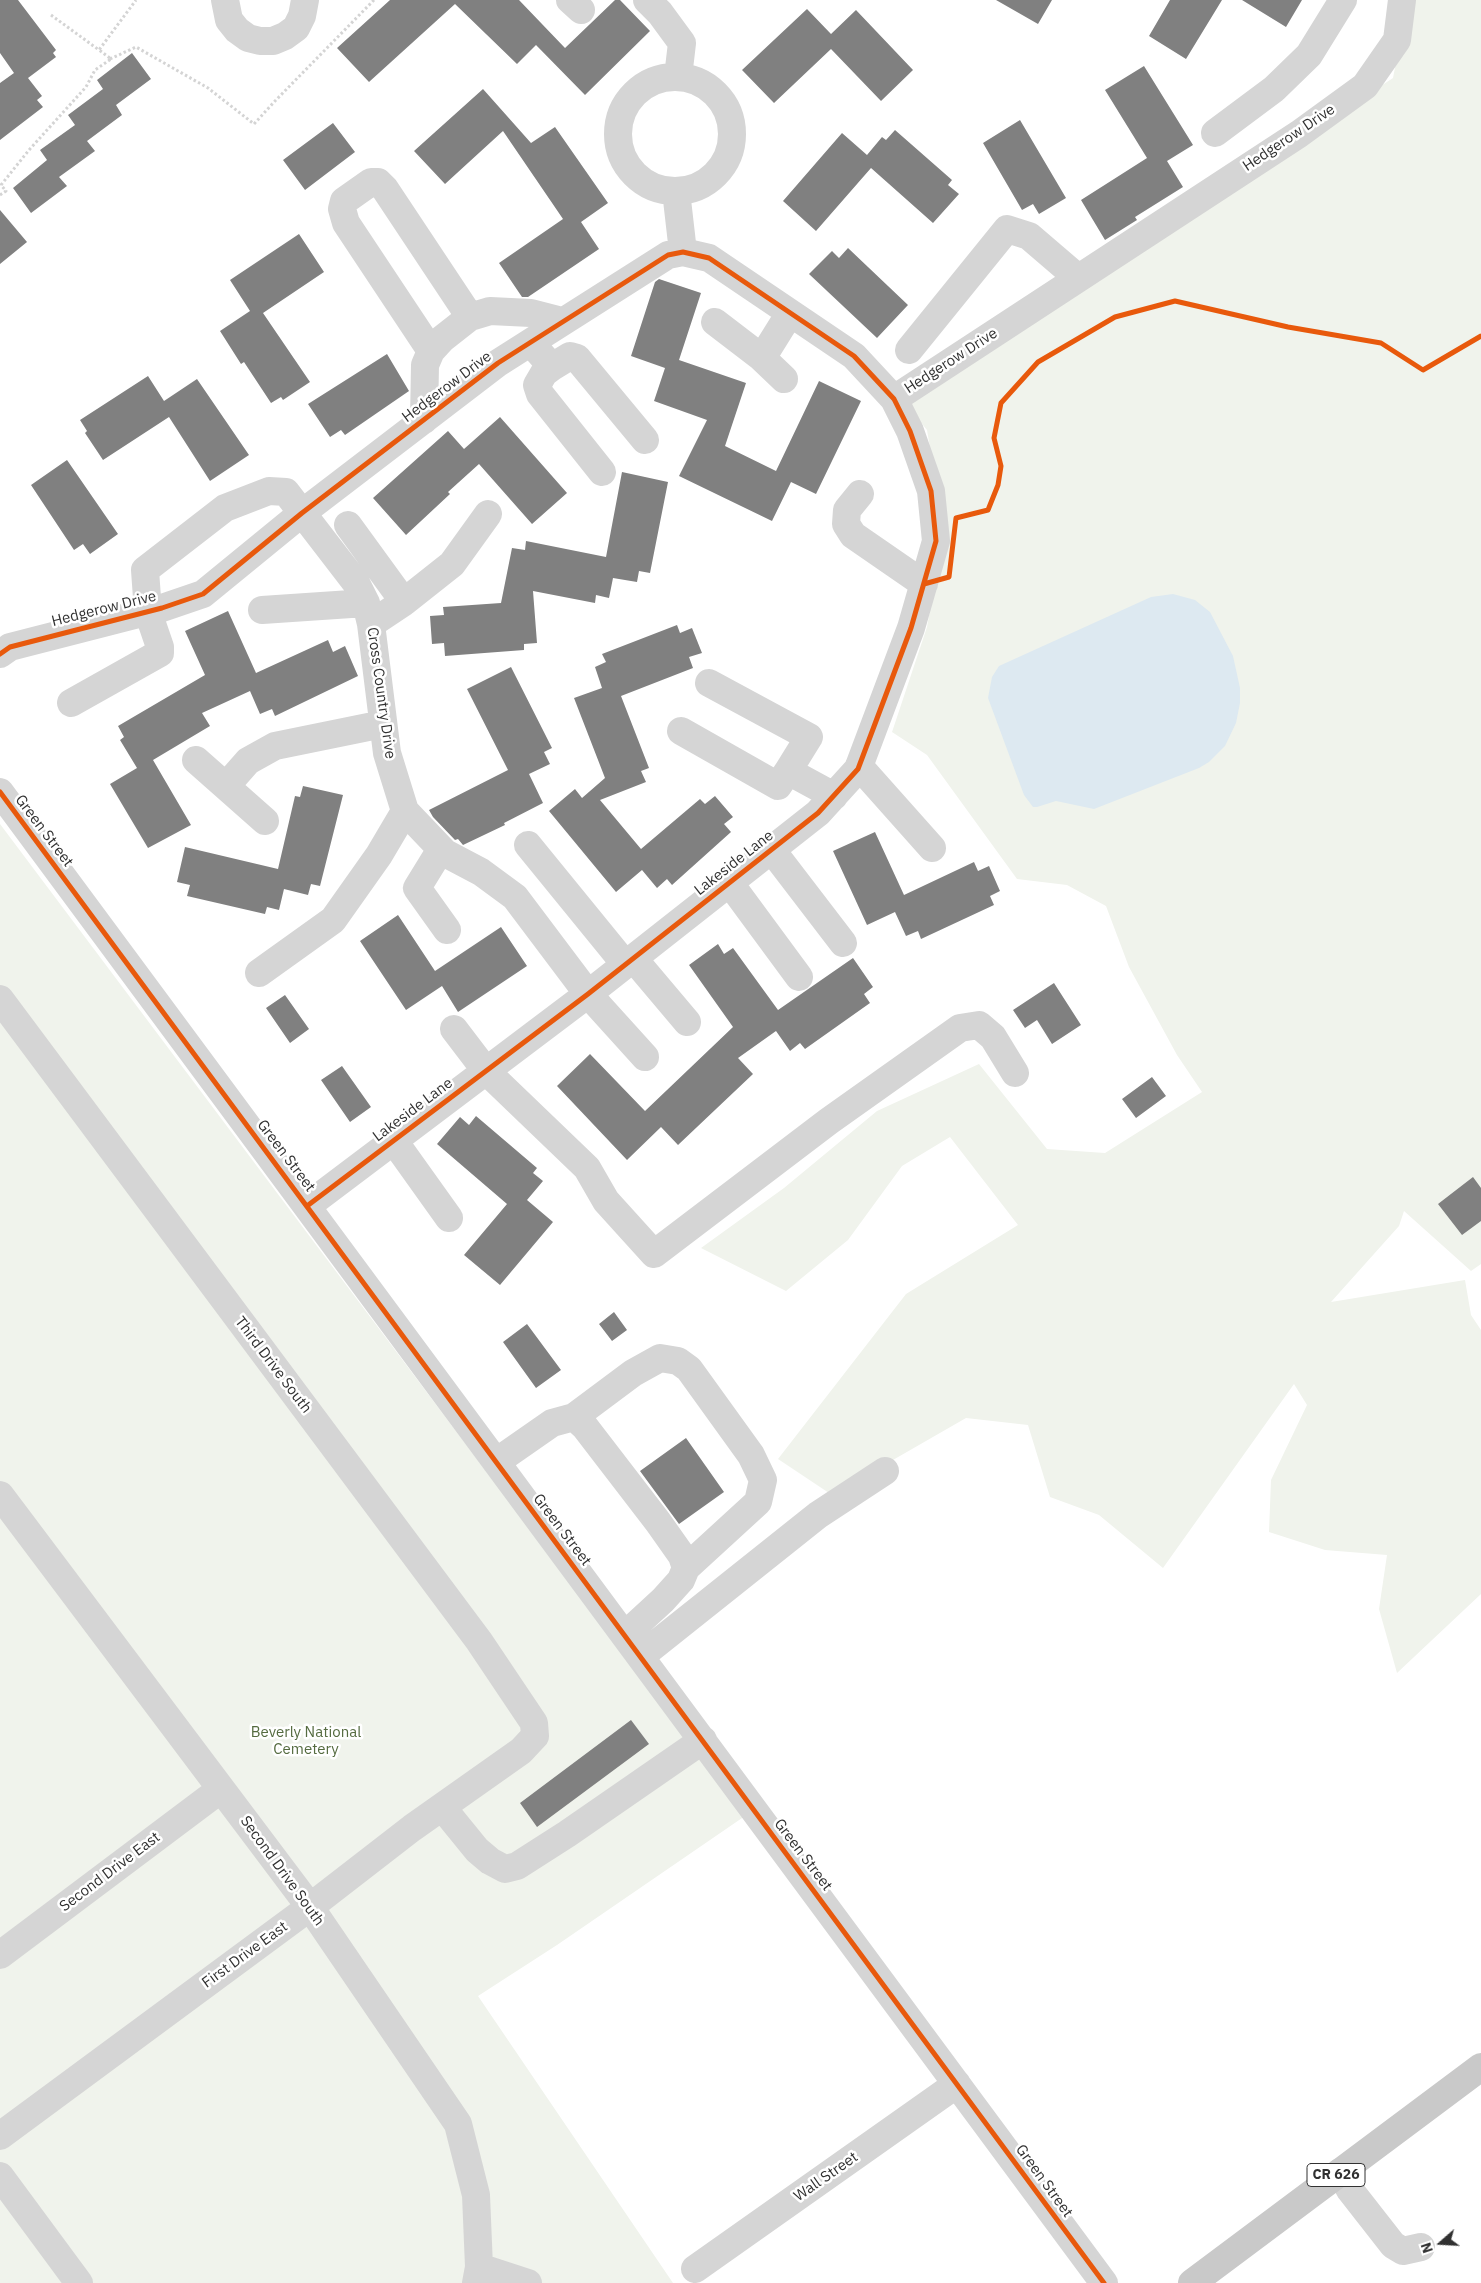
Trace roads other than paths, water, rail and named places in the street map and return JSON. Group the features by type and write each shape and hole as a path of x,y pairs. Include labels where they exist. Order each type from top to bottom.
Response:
{"main road":[{"name":"CR 626","path":"1192,2283 1481,2067"}],"street":[{"path":"226,0 229,20 237,30 248,38 260,41 280,38 296,28 302,16 305,0"},
{"path":"1215,133 1274,89 1309,56 1343,0"},
{"name":"Hedgerow Drive","path":"0,654 10,647 148,612 203,594 302,513 498,363 668,255 683,252 709,258 854,356 894,399 1299,134 1365,86 1397,40 1402,0"},
{"path":"660,4 682,43 678,77"},
{"path":"678,77 695,80 710,89 722,101 729,117 732,135 729,152 721,168 709,180 694,188 676,191 658,188 642,180 629,168 621,151 618,133 621,115 630,99 643,86 659,79 678,77"},
{"path":"431,351 346,223 342,208 344,200 371,182 378,182 385,189 470,317"},
{"path":"676,191 683,252"},
{"path":"909,350 1007,229 1029,236 1078,278"},
{"path":"424,420 425,365 431,351 442,339 470,317 490,312 531,313 562,321"},
{"path":"762,358 790,313"},
{"path":"715,322 762,358 784,379"},
{"path":"531,343 552,367"},
{"path":"602,472 540,394 537,385 544,373 552,367 570,356 577,358 645,440"},
{"name":"Lakeside Lane","path":"307,1206 588,994 818,813 859,766 911,628 936,541 931,492 910,432 894,399"},
{"name":"Cross Country Drive","path":"148,612 145,570 225,508 269,491 286,492 356,583 368,614 387,753 405,811 441,849 481,872 515,897 588,994 645,1057"},
{"path":"860,494 847,510 846,524 853,535 924,584"},
{"path":"262,610 368,614 404,602 452,564 488,514"},
{"path":"348,525 404,602"},
{"path":"71,703 160,653 160,647 148,612"},
{"path":"680,731 778,786 810,737 709,683"},
{"path":"226,786 248,761 275,746 383,724"},
{"path":"196,760 265,821"},
{"path":"859,766 932,848"},
{"path":"788,771 834,796"},
{"name":"Green Street","path":"0,792 1104,2283"},
{"path":"259,973 333,920 380,855 405,811"},
{"path":"528,845 629,961 687,1022"},
{"path":"441,849 416,888 447,930"},
{"path":"771,849 843,942"},
{"path":"729,882 799,977"},
{"name":"Third Drive South","path":"1,1003 479,1641 534,1723 536,1736"},
{"path":"454,1028 486,1071 587,1168 606,1201 654,1254 829,1121 960,1028 979,1025 993,1037 1015,1073"},
{"path":"394,1141 449,1218"},
{"path":"496,1462 552,1423 574,1417 633,1373 660,1358 678,1361 689,1368 751,1455 763,1480 758,1502 686,1568 681,1580 663,1600 625,1635"},
{"path":"574,1417 585,1427 658,1522 682,1556 686,1568"},
{"path":"641,1656 818,1515 885,1472"},
{"name":"Second Drive South","path":"0,1495 310,1907 458,2124 476,2195 477,2275"},
{"name":"First Drive East","path":"0,2136 442,1807 521,1751 536,1736"},
{"path":"442,1807 477,1850 490,1861 505,1869 517,1866 552,1845 702,1740"},
{"name":"Second Drive East","path":"0,1956 220,1788"},
{"name":"Wall Street","path":"695,2269 957,2084"},
{"path":"1340,2172 1350,2190 1392,2245 1403,2251 1421,2247"},
{"path":"0,2176 79,2283"},
{"path":"477,2275 528,2283"}],"park label":[{"name":"Beverly National Cemetery","path":"306,1742"}]}
